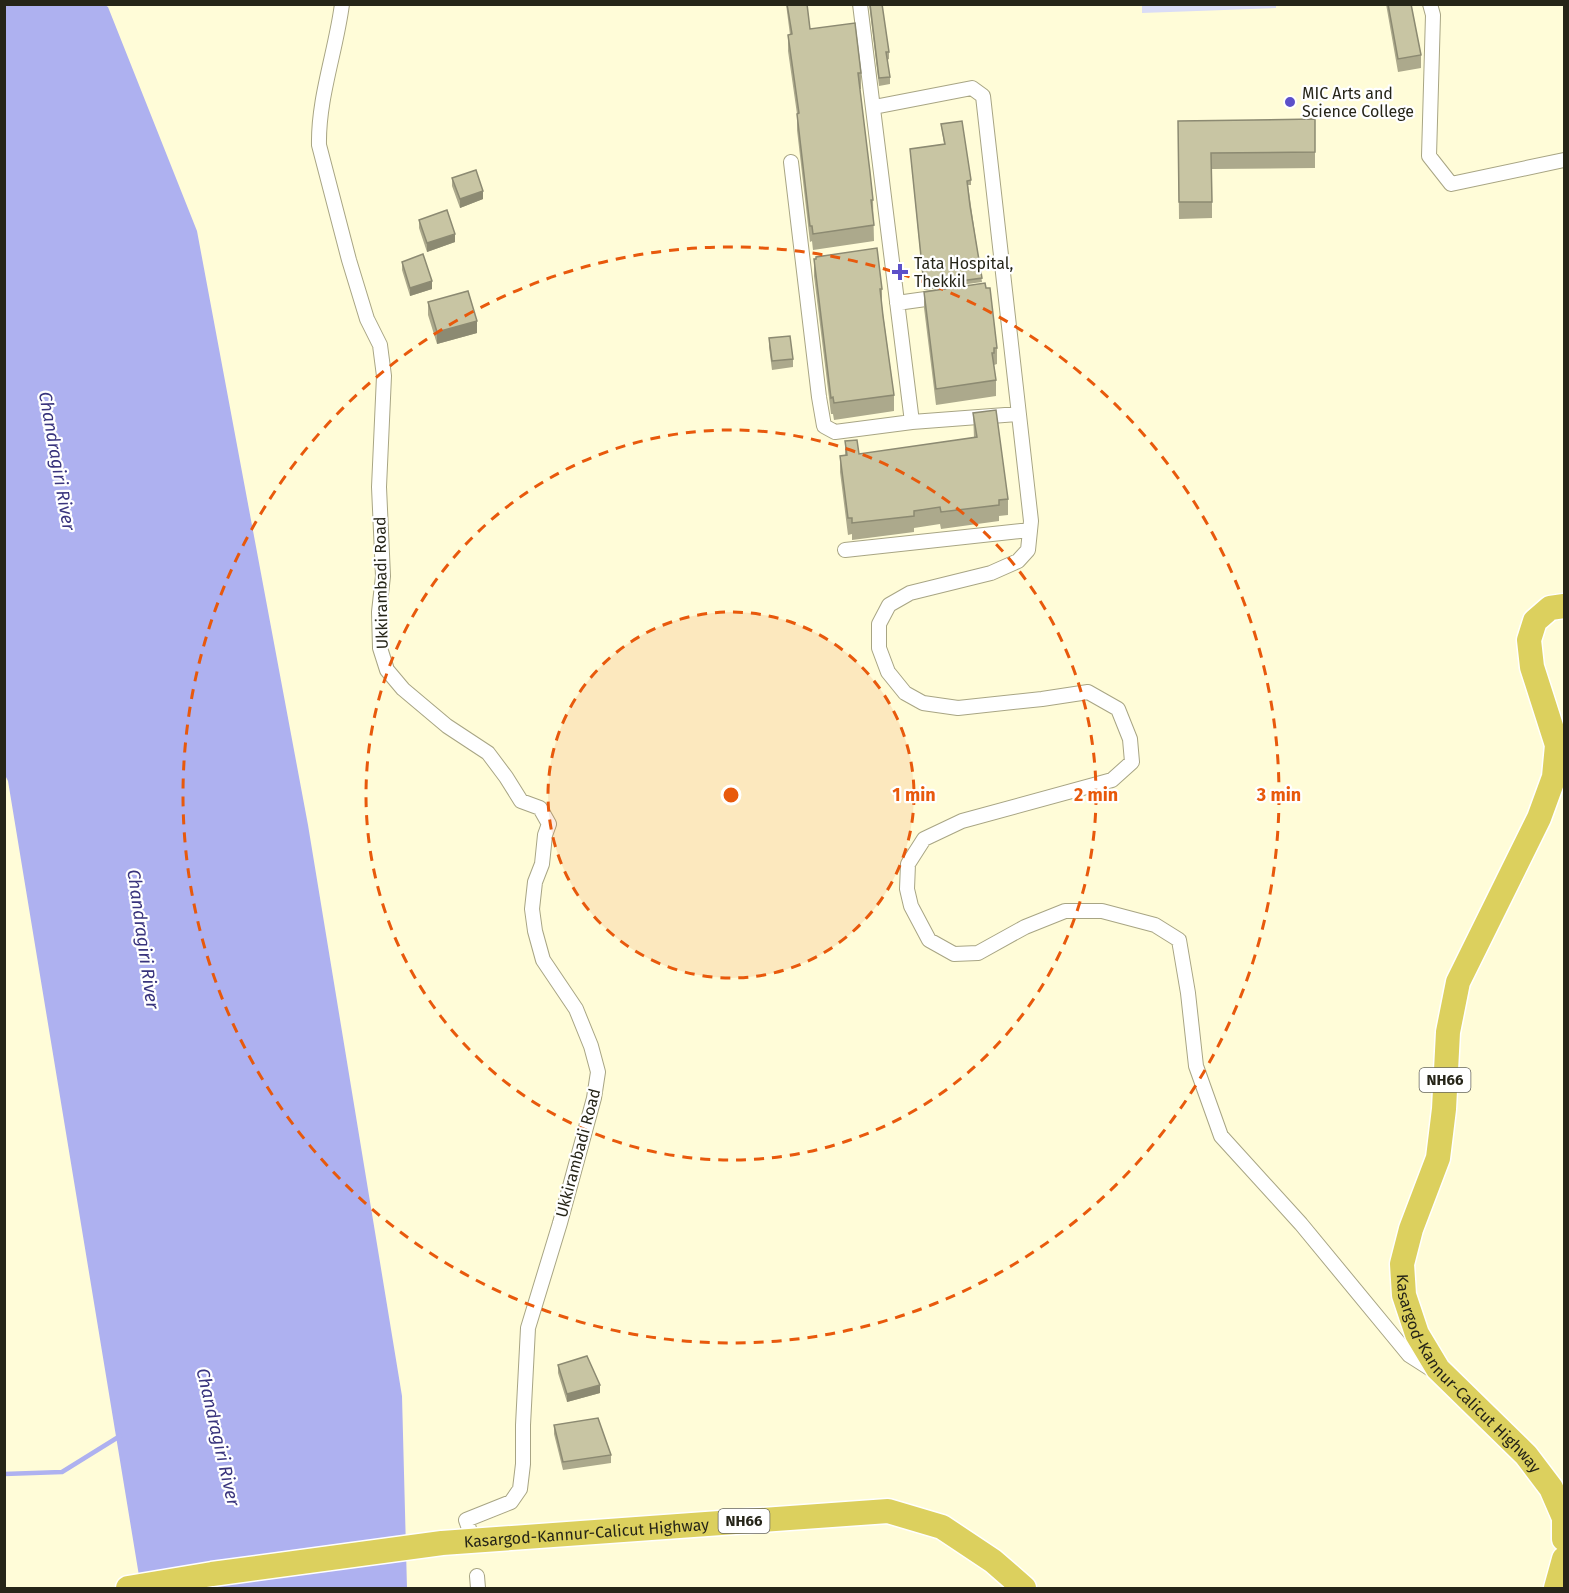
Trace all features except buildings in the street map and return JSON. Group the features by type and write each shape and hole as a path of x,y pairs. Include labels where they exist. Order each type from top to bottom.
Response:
{"highway":[{"name":"Kasargod-Kannur-Calicut Highway","path":"1564,606 1550,608 1535,621 1528,640 1532,667 1557,745 1554,777 1539,818 1458,982 1448,1032 1444,1109 1438,1158 1411,1229 1402,1264 1404,1295 1417,1334 1438,1369 1526,1455 1551,1488 1564,1518 1564,1539"},
{"name":"Kasargod-Kannur-Calicut Highway","path":"128,1588 212,1574 442,1543 888,1511 942,1527 993,1561 1024,1588"},
{"path":"1556,1588 1564,1559"}],"street":[{"name":"Ukkirambadi Road","path":"342,4 339,30 318,125 319,145 352,272 367,319 380,345 384,376 379,488 383,576 379,612 380,648 387,670 403,689 447,726 488,753 521,801 540,808 549,824 545,835 542,864 535,882 532,909 535,931 543,960 576,1009 591,1046 598,1072 594,1098 557,1234 528,1328 523,1425 524,1464 520,1489 511,1502 466,1520 473,1540"},
{"path":"860,4 912,422"},
{"path":"1430,4 1433,15 1429,156 1451,184 1564,160"},
{"path":"874,107 972,88 983,96 999,289 1019,414 1031,521 1028,550 1018,561 991,573 910,593 889,605 879,624 879,648 888,672 905,693 923,703 958,708 1088,692 1119,709 1130,739 1132,762 1112,780 962,821 924,839 908,864 907,889 911,906 929,940 954,954 978,954 1025,927 1065,911 1102,911 1155,925 1179,940 1188,993 1196,1066 1221,1136 1301,1224 1409,1355 1453,1384"},
{"path":"791,162 824,426 835,432 912,422 1019,414"},
{"path":"897,303 951,296"},
{"path":"845,550 1030,530"}],"shaded area":[{"path":"1142,5 1276,5 1276,8 1142,13"}],"water":[{"name":"Chandragiri River","path":"5,5 105,5 108,7 197,231 308,825 402,1396 407,1588 141,1588 8,781 5,775"}],"waterway":[{"path":"4,1474 62,1472 120,1436"}],"place":[{"name":"MIC Arts and Science College","path":"1290,102"},
{"name":"Tata Hospital, Thekkil","path":"900,272"}]}
